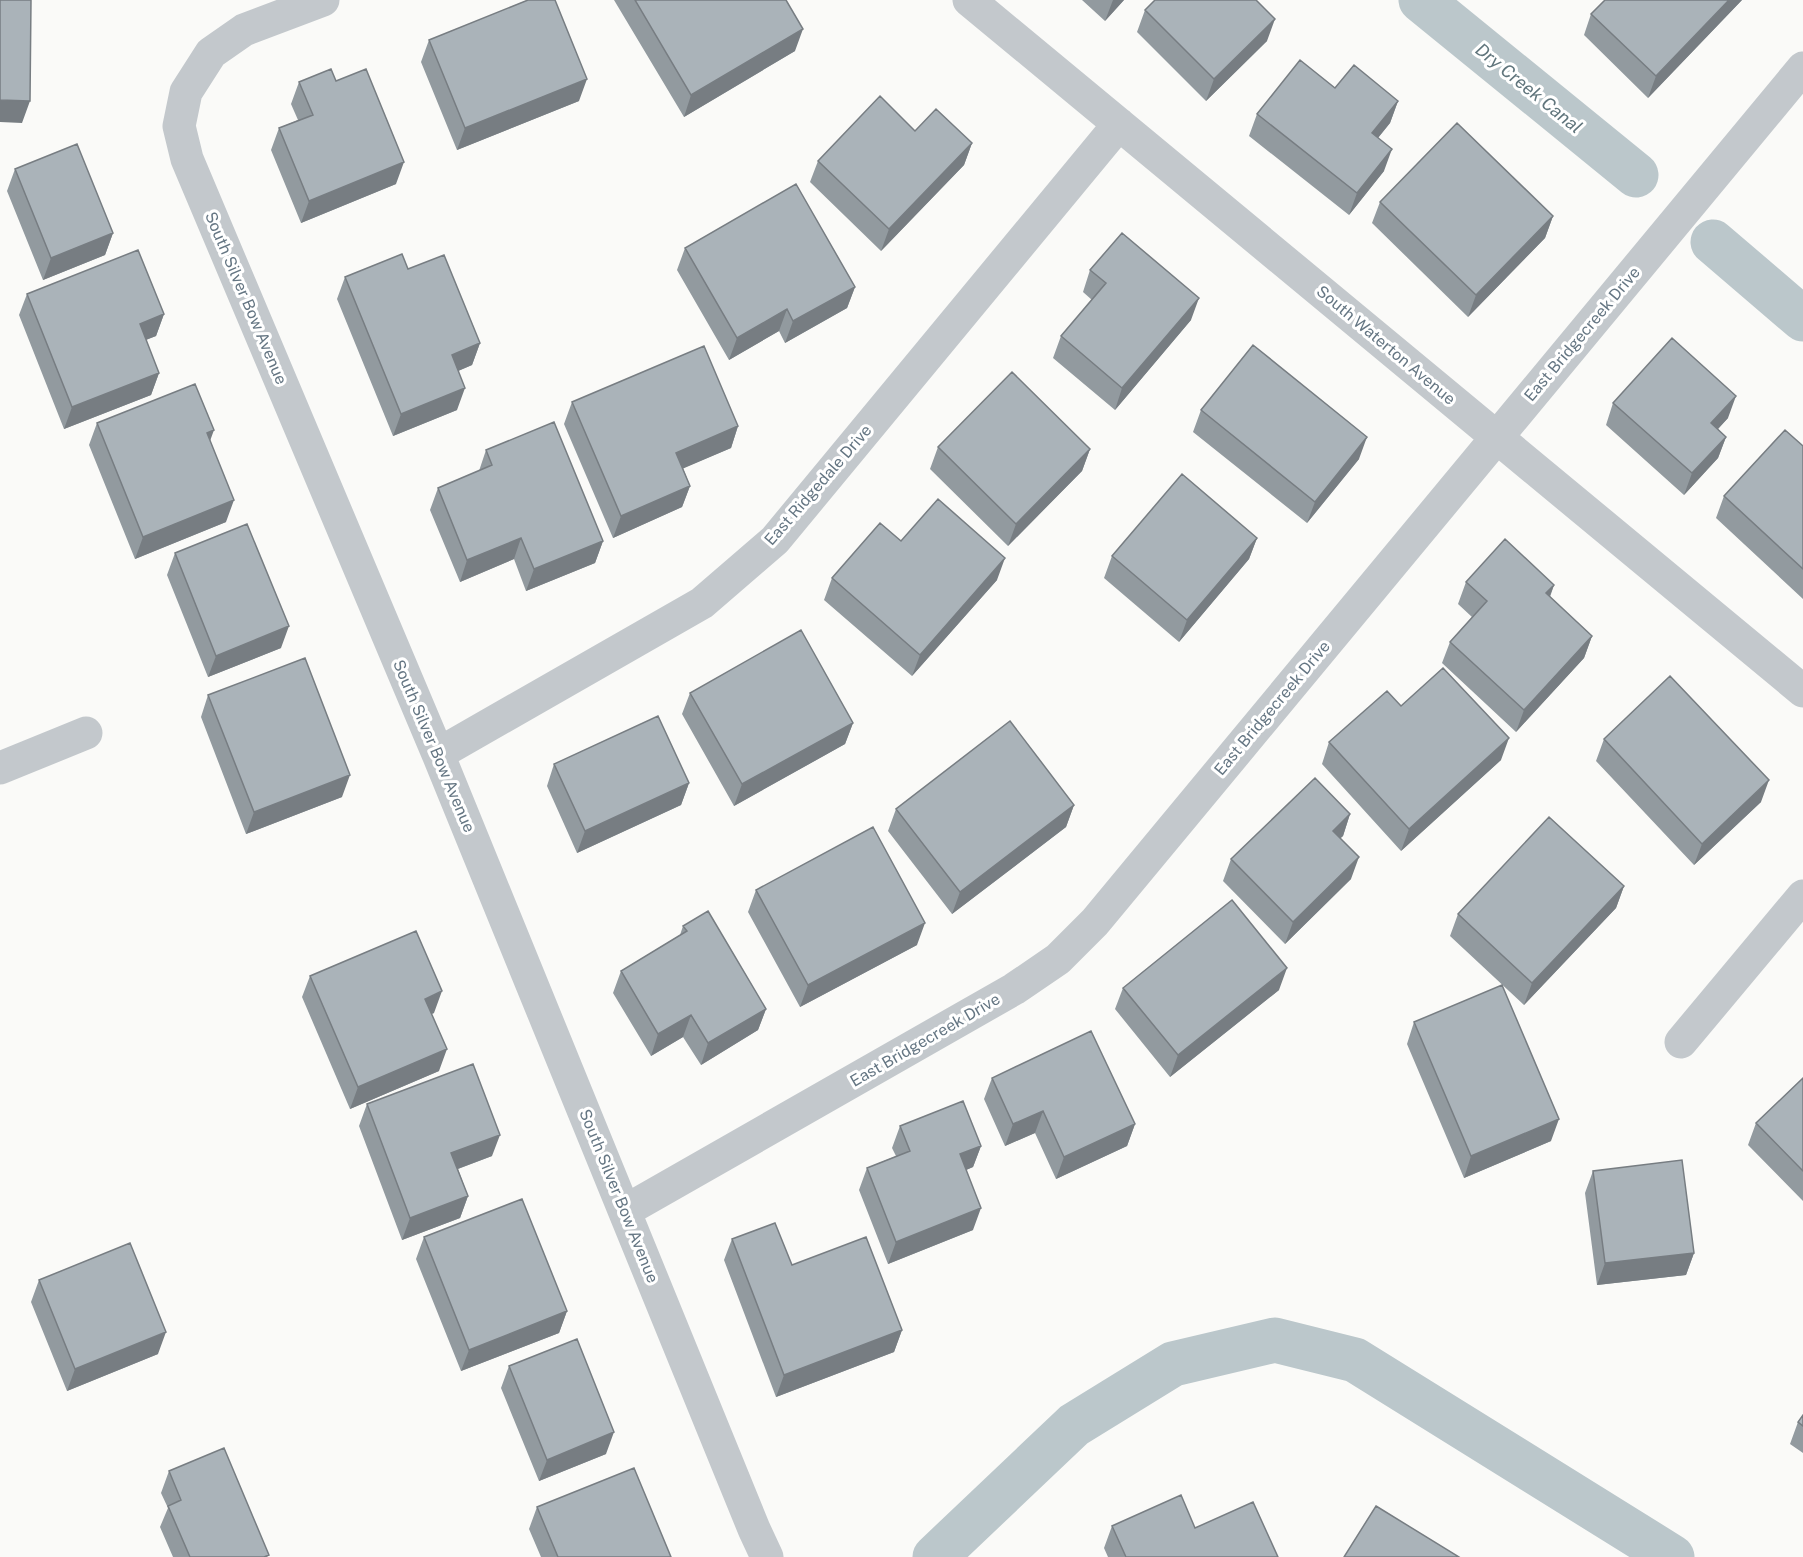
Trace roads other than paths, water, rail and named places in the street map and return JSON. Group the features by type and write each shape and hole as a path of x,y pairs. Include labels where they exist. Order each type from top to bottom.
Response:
{"street":[{"name":"South Silver Bow Avenue","path":"323,0 244,30 211,53 186,92 179,126 187,159 438,754 754,1529 768,1557"},
{"name":"South Waterton Avenue","path":"969,0 1803,691"},
{"name":"East Bridgecreek Drive","path":"625,1211 1014,989 1058,959 1095,922 1803,68"},
{"name":"East Ridgedale Drive","path":"438,754 702,603 775,540 1119,124"},
{"path":"0,768 86,733"},
{"path":"1681,1042 1803,896"}],"waterway":[{"name":"Dry Creek Canal","path":"1421,0 1636,175"},
{"name":"Dry Creek Canal","path":"1713,242 1803,319"},
{"path":"935,1557 1074,1425 1173,1364 1275,1340 1355,1360 1672,1557"}]}
